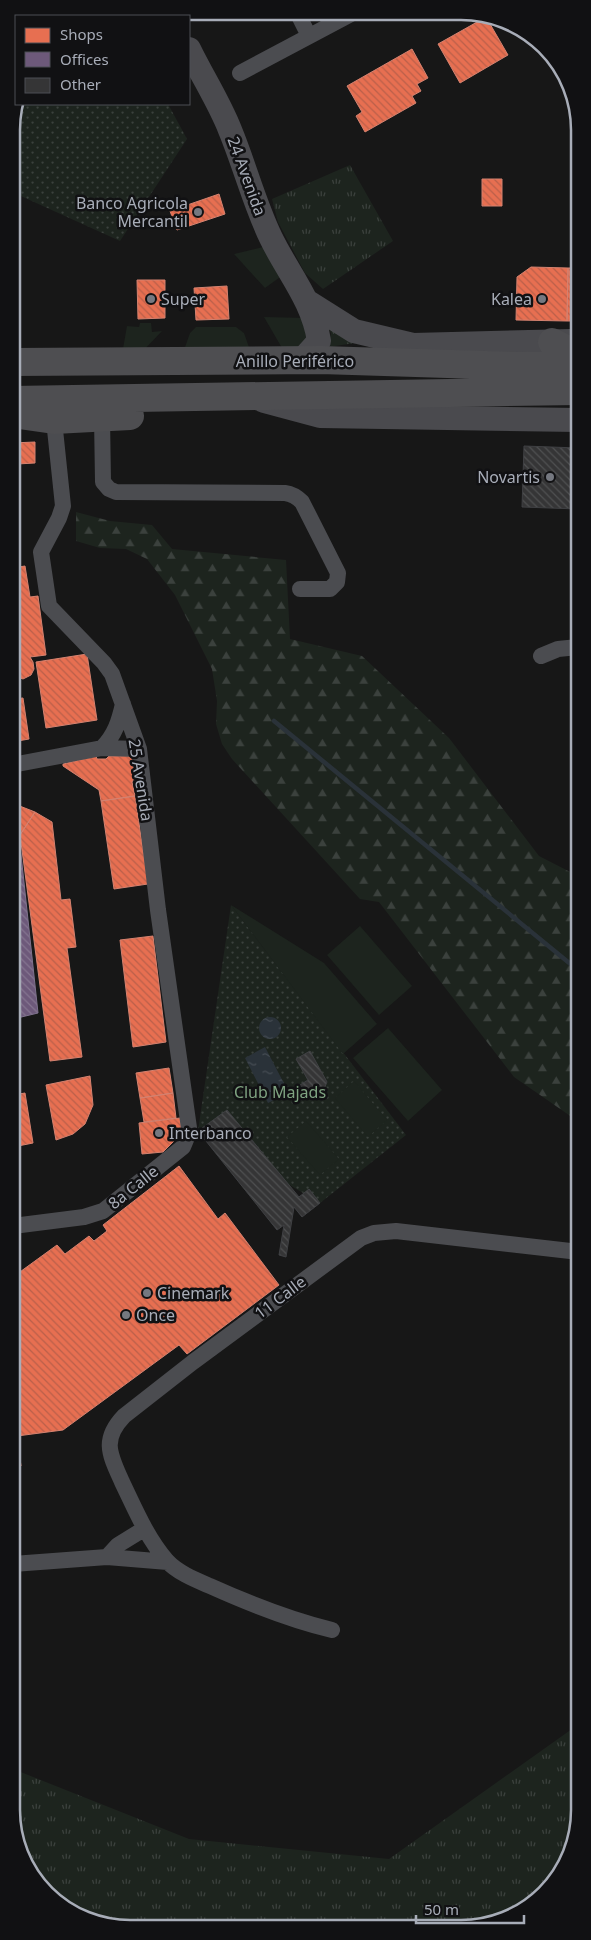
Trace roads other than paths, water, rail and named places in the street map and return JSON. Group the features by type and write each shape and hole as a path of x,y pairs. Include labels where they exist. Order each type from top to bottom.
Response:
{"highway":[{"path":"312,360 413,345"},
{"name":"Anillo Periférico","path":"20,362 312,360 514,366 571,365"},
{"path":"20,400 571,391"},
{"path":"20,415 54,420 173,413 238,397"}],"street":[{"path":"301,20 309,36"},
{"path":"240,72 340,20"},
{"name":"24 Avenida","path":"190,50 231,131 255,203 272,239 308,302 314,317 319,341 312,360"},
{"name":"24 Avenida","path":"308,302 354,330 413,345"},
{"path":"413,345 565,342"},
{"path":"238,397 320,416 571,420"},
{"path":"102,417 103,482 109,489 116,492 285,493 292,494 298,498 302,502 338,573 337,582 330,589 300,589"},
{"name":"25 Avenida","path":"54,420 63,506 59,518 41,552 48,606 104,663 112,674 139,749 158,910 189,1128 186,1141"},
{"path":"541,656 558,649 571,648"},
{"path":"102,748 110,740 118,725 123,704"},
{"path":"20,764 102,748 139,749"},
{"name":"8a Calle","path":"20,1225 84,1217 103,1211 183,1147 186,1141"},
{"name":"11 Calle","path":"332,1630 299,1622 247,1602 184,1573 168,1562 144,1528 110,1454 109,1442 119,1422 193,1362 356,1240 374,1233 389,1231 571,1251"},
{"path":"107,1557 118,1545 144,1528"},
{"name":"11 Calle","path":"20,1563 107,1557 168,1562"}],"water":[{"path":"270,1017 278,1020 281,1028 278,1036 270,1039 262,1036 259,1028 262,1020"},
{"path":"265,1047 289,1093 268,1103 245,1058"}],"waterway":[{"path":"274,721 571,964"}],"place":[{"name":"Banco Agricola Mercantil","path":"198,212"},
{"name":"Super","path":"151,299"},
{"name":"Kalea","path":"542,299"},
{"name":"Novartis","path":"550,477"},
{"name":"Interbanco","path":"159,1133"},
{"name":"Cinemark","path":"147,1293"},
{"name":"Once","path":"126,1315"}],"park label":[{"name":"Club Majads","path":"280,1092"}]}
